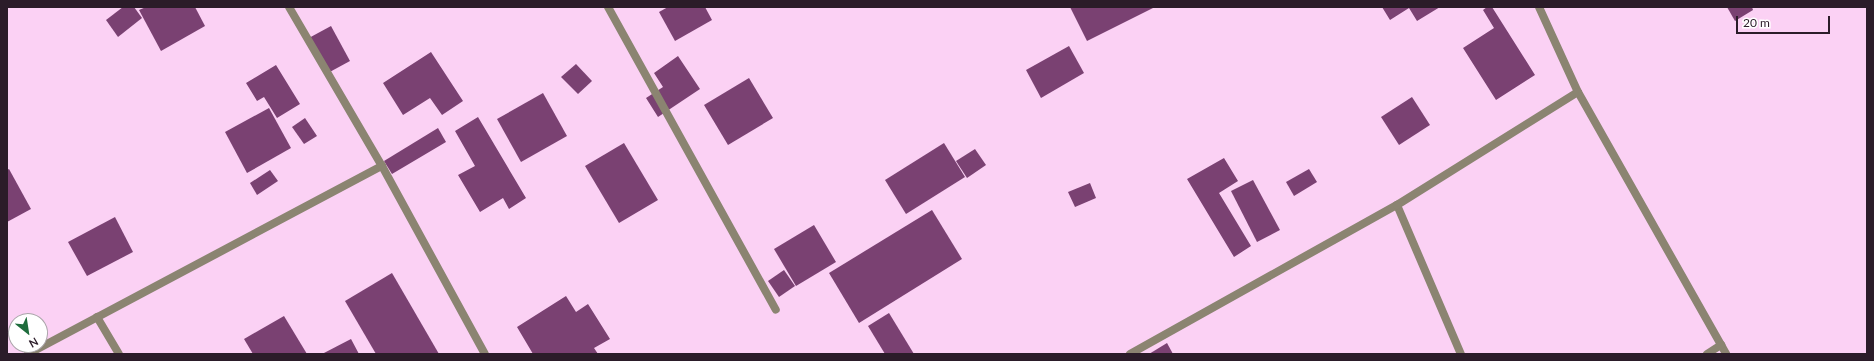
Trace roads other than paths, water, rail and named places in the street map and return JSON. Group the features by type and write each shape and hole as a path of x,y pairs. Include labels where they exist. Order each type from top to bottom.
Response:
{"street":[{"path":"289,7 382,166 485,354"},
{"path":"608,7 776,310"},
{"path":"1539,7 1578,92 1726,354"},
{"path":"1130,354 1397,205 1578,92"},
{"path":"28,354 382,166"},
{"path":"1397,205 1461,354"},
{"path":"97,317 119,354"},
{"path":"1707,354 1721,345"}]}
